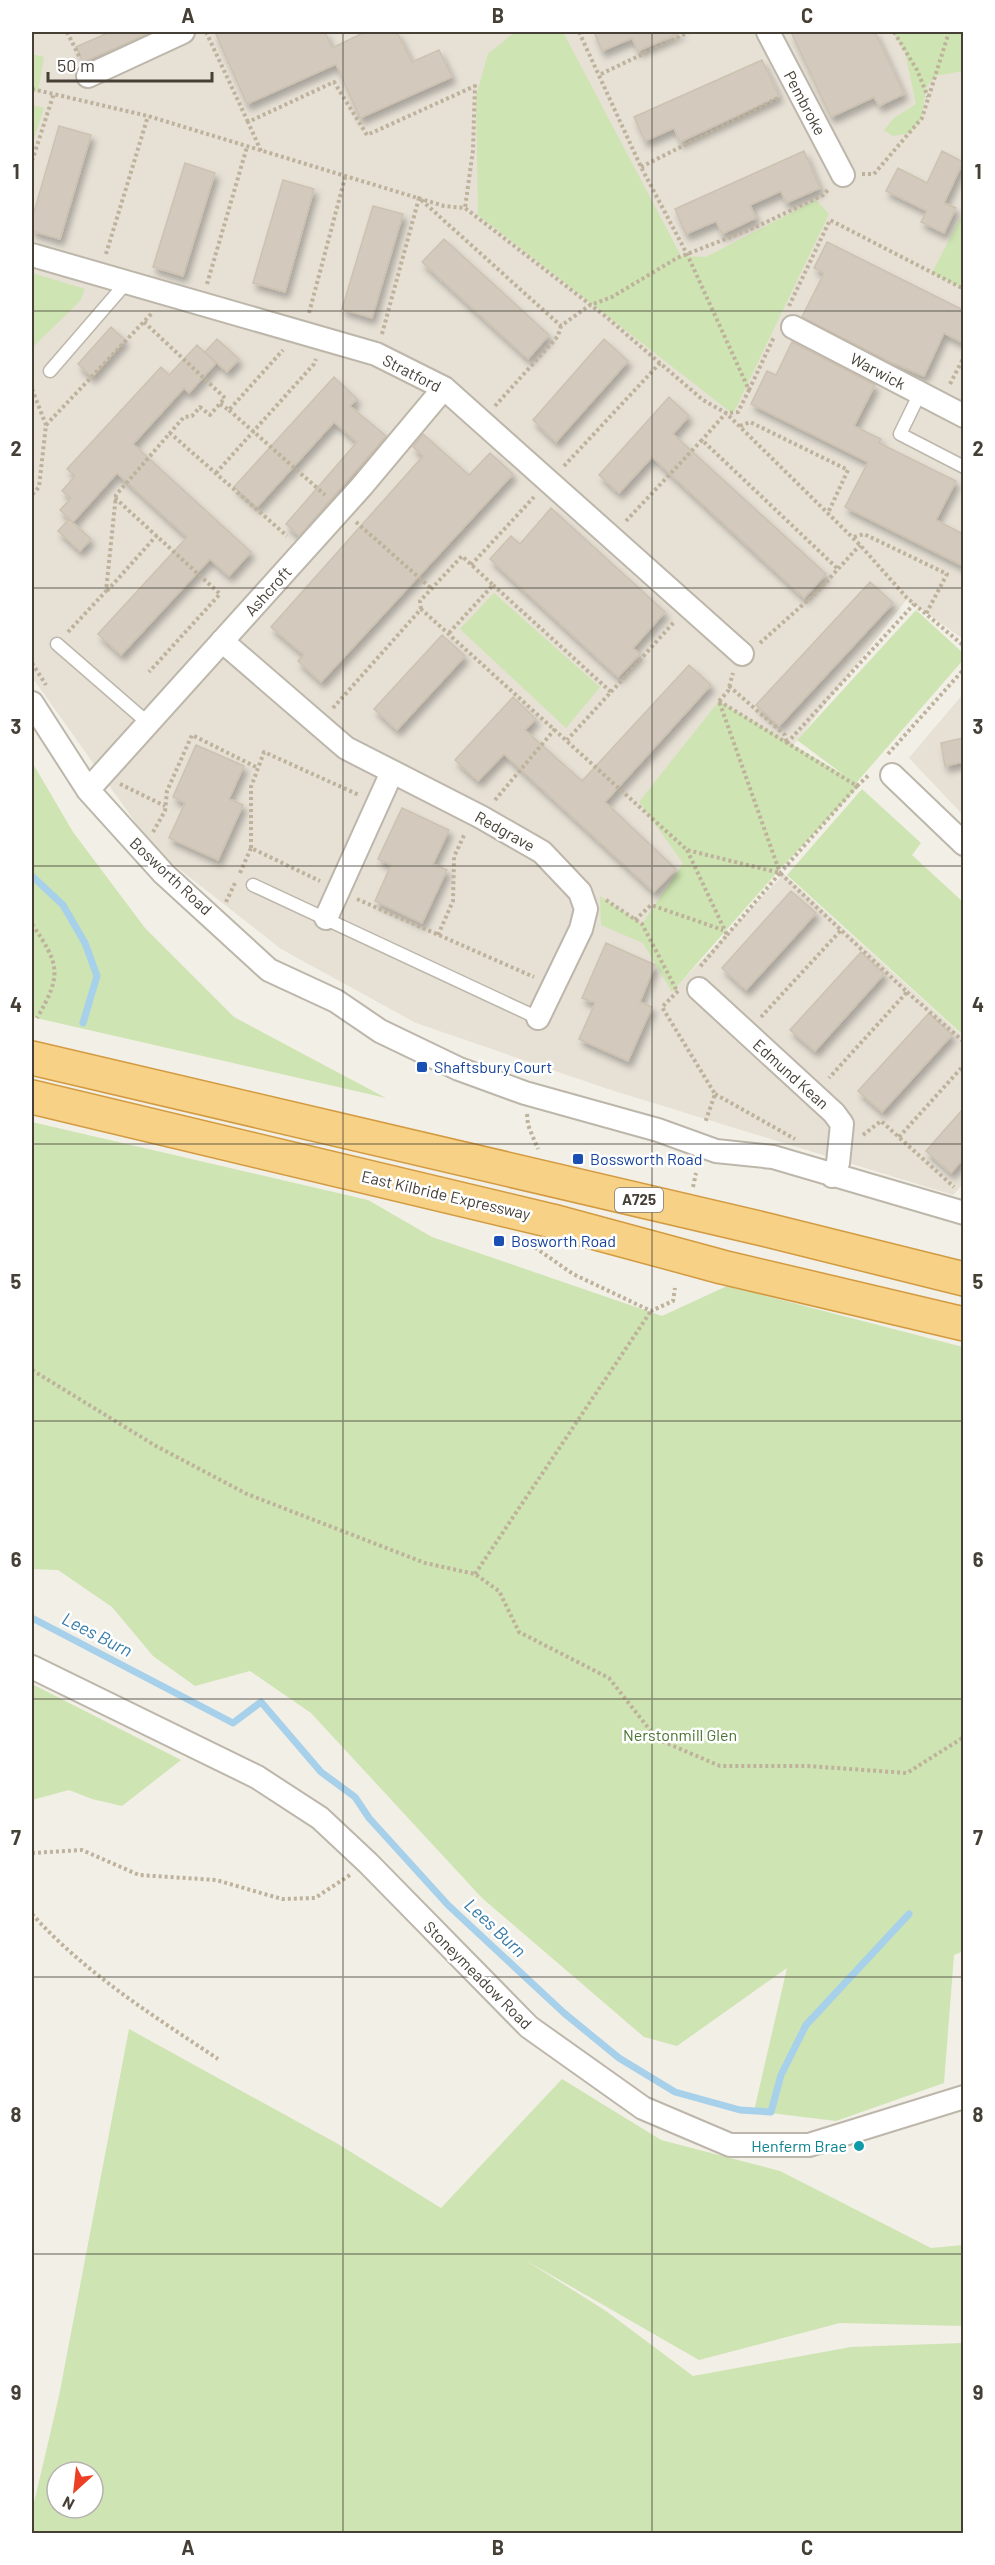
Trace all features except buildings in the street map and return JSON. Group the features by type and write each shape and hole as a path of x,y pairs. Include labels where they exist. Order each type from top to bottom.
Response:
{"highway":[{"name":"A725","path":"32,1058 767,1230 963,1280"},
{"name":"East Kilbride Expressway","path":"32,1097 552,1221 722,1267 963,1324"}],"street":[{"path":"88,76 183,32"},
{"name":"Pembroke","path":"768,32 843,175"},
{"name":"Stratford","path":"32,255 376,354 444,388 744,655"},
{"name":"Warwick","path":"786,323 963,416"},
{"name":"Ashcroft","path":"88,790 362,486 444,388"},
{"name":"Redgrave","path":"222,641 346,748 478,815 542,852 580,892"},
{"name":"Bosworth Road","path":"32,703 88,790 142,851 269,970 336,1001 380,1031 459,1069 525,1093 658,1130 716,1151 836,1164 961,1202"},
{"path":"882,768 963,844"},
{"path":"326,918 392,772"},
{"path":"538,1018 581,929 586,909 580,892"},
{"name":"Edmund Kean","path":"688,987 746,1033 834,1113 842,1124 836,1164"},
{"name":"Stoneymeadow Road","path":"32,1667 257,1777 320,1818 368,1863 529,2027 643,2108 730,2145 809,2145 963,2097"}],"lane":[{"path":"50,371 126,283"},
{"path":"920,393 900,434 963,467"},
{"path":"57,644 148,723"},
{"path":"253,885 538,1018"}],"path":[{"path":"67,32 88,76"},
{"path":"206,32 261,151"},
{"path":"579,32 601,75 641,167 687,254 749,390"},
{"path":"601,75 689,32"},
{"path":"894,32 928,97"},
{"path":"248,122 334,82 367,135 475,86 473,150 465,208"},
{"path":"32,88 148,116 247,147 346,174 444,206 465,208 590,305 703,400 726,413 860,545 914,604 962,643"},
{"path":"641,167 797,88"},
{"path":"32,161 54,93"},
{"path":"100,275 148,116"},
{"path":"201,304 247,147"},
{"path":"216,473 314,364 305,335 346,174"},
{"path":"419,198 561,326"},
{"path":"376,354 419,198"},
{"path":"611,537 726,413 738,412 786,323 830,220 963,290"},
{"path":"481,421 558,336 561,326 590,305 612,297 687,254"},
{"path":"46,425 169,295"},
{"path":"106,591 115,498 184,417 192,416 200,407 210,415 225,398 144,322"},
{"path":"220,404 229,410 286,346 305,335"},
{"path":"941,404 963,357"},
{"path":"471,565 660,363"},
{"path":"32,389 46,425 39,487 32,495"},
{"path":"740,426 750,422 848,470 828,513"},
{"path":"169,434 303,551"},
{"path":"702,440 838,569"},
{"path":"115,498 220,594 149,672"},
{"path":"853,538 864,534 947,573 926,614"},
{"path":"57,644 157,536"},
{"path":"718,701 729,686 733,672 744,655 817,592 860,545"},
{"path":"611,692 462,556 420,601 421,609 687,850 727,935"},
{"path":"448,634 493,585"},
{"path":"787,743 914,604"},
{"path":"567,740 688,606"},
{"path":"319,725 421,609"},
{"path":"961,1202 881,1121 836,1164 715,1094 662,1007 688,987 727,935 780,873 857,786 882,768 963,669"},
{"path":"729,686 785,735 787,743"},
{"path":"718,701 857,786"},
{"path":"718,701 780,873 963,1042"},
{"path":"438,935 453,901 454,857 478,815 555,729"},
{"path":"142,851 165,806 167,791 192,735 258,768"},
{"path":"226,902 252,848 251,787 264,752 378,803"},
{"path":"106,770 118,784 128,785 165,806"},
{"path":"252,848 339,891 554,986"},
{"path":"687,850 780,873"},
{"path":"580,892 600,896 642,924 688,987"},
{"path":"635,920 651,905 723,930"},
{"path":"32,924 51,952 56,981 37,1018"},
{"path":"746,1033 842,929"},
{"path":"813,1096 907,992"},
{"path":"899,1137 963,1065"},
{"path":"525,1093 528,1125 547,1179"},
{"path":"705,1123 715,1094"},
{"path":"525,1239 573,1275 651,1311"},
{"path":"475,1574 651,1311 672,1300 675,1288"},
{"path":"32,1370 156,1446 247,1494 425,1563 475,1574 499,1591 519,1632 609,1678 657,1739 720,1766 808,1766 907,1773 963,1737"},
{"path":"32,1853 82,1850 140,1875 216,1880 282,1899 315,1898 368,1863"},
{"path":"32,1914 58,1944 104,1981 218,2059"}],"shaded area":[{"path":"32,32 963,32 963,639 907,599 793,746 639,802 684,863 672,991 784,874 963,1036 963,1184 953,1195 608,1089 416,1023 281,949 155,850 32,677"},
{"path":"963,694 963,815 909,758"}],"green space":[{"path":"515,32 563,32 681,256 706,257 816,200 829,214 733,414 478,215 476,96 488,54"},
{"path":"893,32 964,32 963,71 935,76 926,88 922,118 910,133 893,136 884,130 894,118 916,104 905,52"},
{"path":"32,54 44,57 38,92 32,91"},
{"path":"32,105 44,108 32,145"},
{"path":"963,213 963,288 932,273"},
{"path":"32,273 85,289 80,301 32,348"},
{"path":"494,593 600,687 566,728 460,629"},
{"path":"916,610 963,653 963,660 857,782 860,785 779,870 672,992 643,943 601,925 600,896 642,924 683,863 639,802 719,701 844,775 797,740"},
{"path":"32,762 73,832 145,928 234,1017 386,1098 32,1017"},
{"path":"862,789 921,843 912,855 963,902 963,1035 787,875"},
{"name":"Nerstonmill Glen","path":"32,1122 368,1200 432,1237 662,1316 727,1286 963,1347 964,1951 954,1955 944,2083 836,2121 754,2111 787,1968 677,2046 644,2037 482,1898 311,1713 250,1671 195,1686 153,1656 112,1607 58,1570 32,1569"},
{"path":"32,1684 181,1760 122,1806 92,1799 69,1790 32,1800"},
{"path":"129,2029 338,2144 441,2208 562,2079 661,2140 780,2171 931,2248 963,2245 963,2326 840,2323 699,2360 525,2260 606,2311 693,2376 851,2347 963,2343 963,2533 32,2533 32,2511 59,2396"}],"waterway":[{"path":"32,876 63,905 85,943 97,976 83,1023"},
{"name":"Lees Burn","path":"32,1618 233,1723 261,1702 321,1772 355,1797 369,1818 448,1905 564,2013 619,2058 675,2092 740,2110 771,2112 781,2075 806,2025 909,1914"}],"place":[{"name":"Shaftsbury Court","path":"422,1067"},
{"name":"Bossworth Road","path":"578,1159"},
{"name":"Bosworth Road","path":"499,1241"},
{"name":"Henferm Brae","path":"859,2146"}]}
